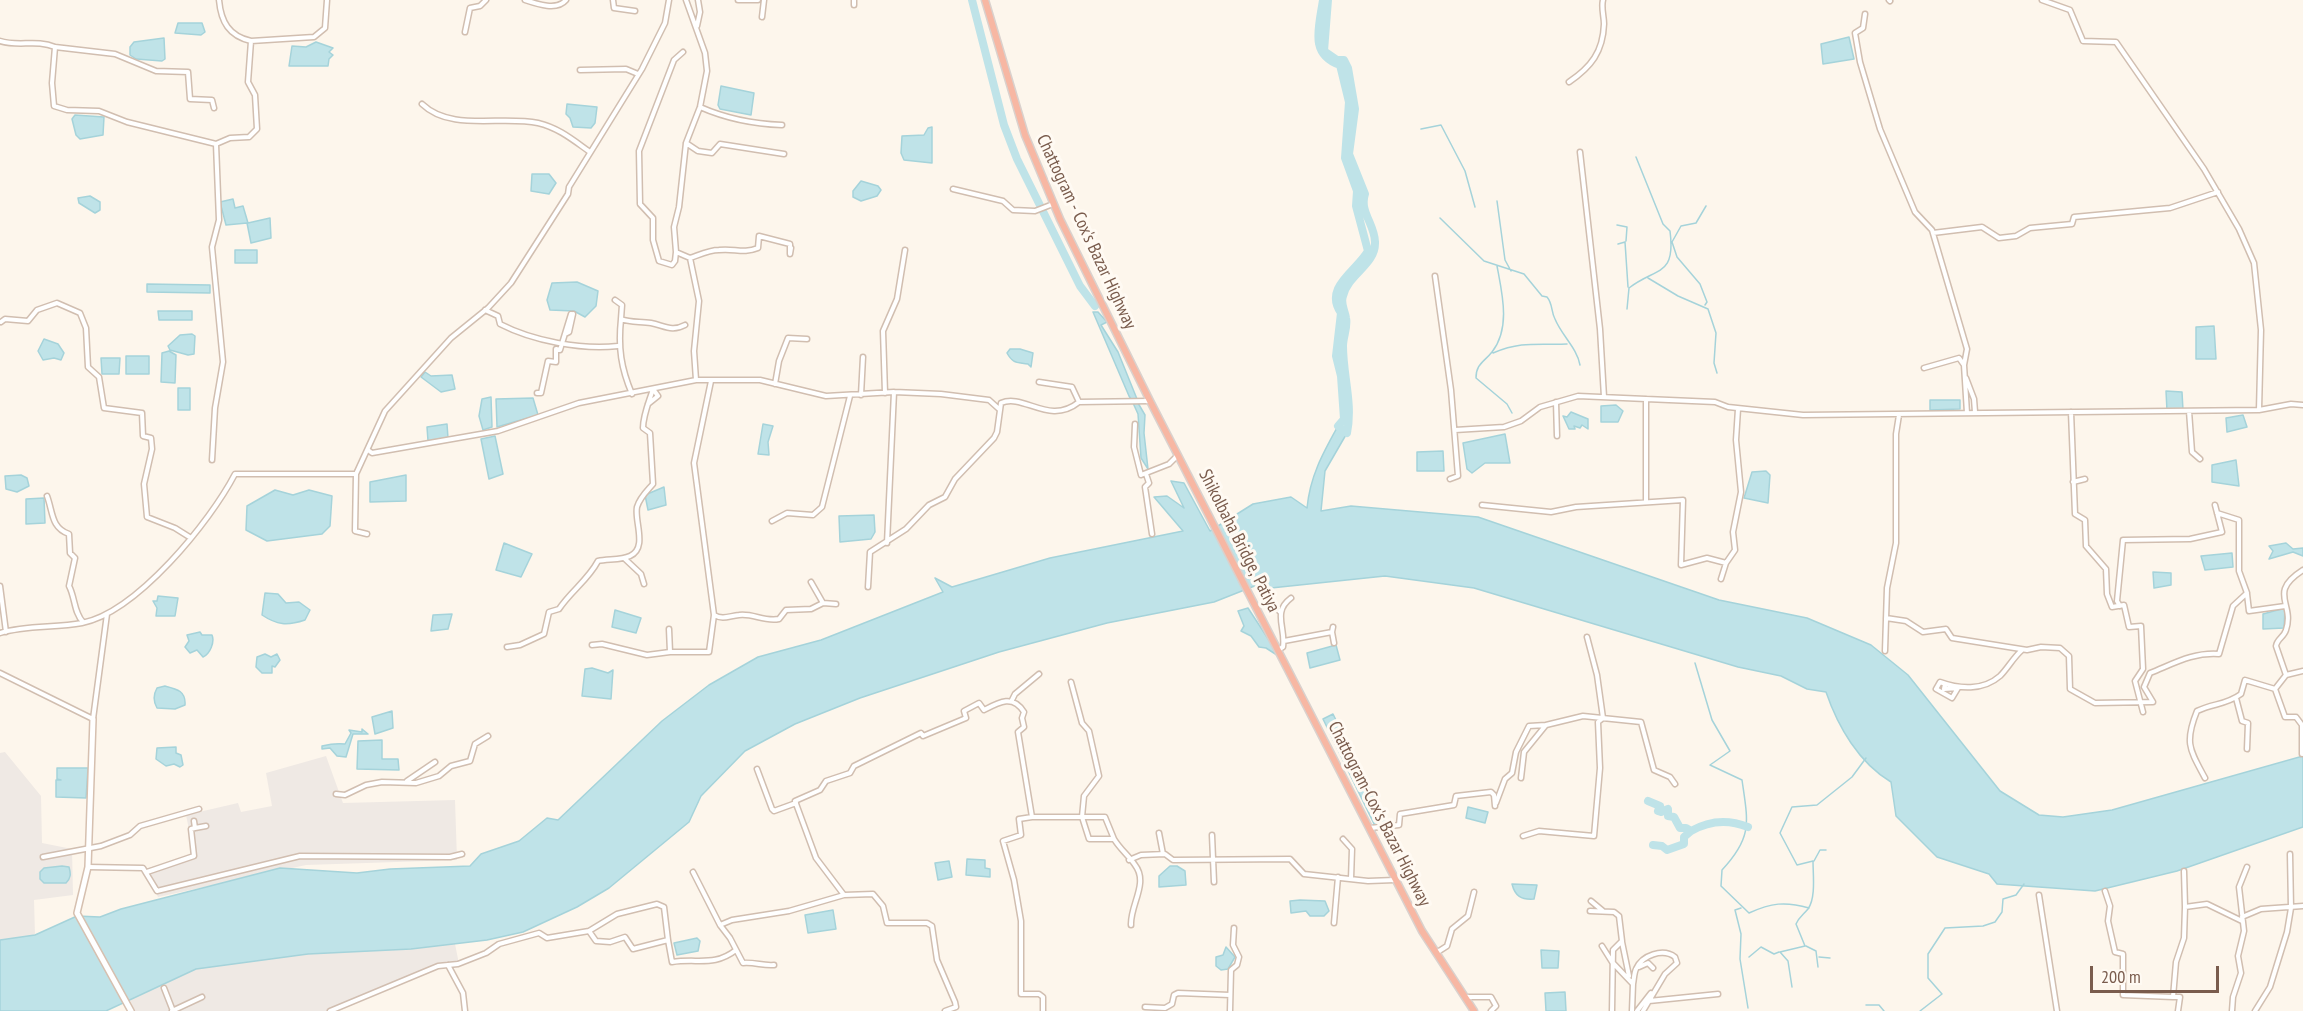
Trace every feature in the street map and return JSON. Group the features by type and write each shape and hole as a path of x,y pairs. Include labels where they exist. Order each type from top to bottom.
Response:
{"highway":[{"name":"Chattogram - Cox's Bazar Highway","path":"985,0 1025,135 1050,205 1184,466"},
{"name":"Shikolbaha Bridge, Patiya","path":"1184,466 1268,630"},
{"name":"Chattogram-Cox's Bazar Highway","path":"1268,630 1395,880 1436,953 1473,1010"}],"main road":[{"path":"93,719 88,867 77,912 130,1009"}],"street":[{"path":"219,0 220,15 228,30 239,39 251,41 314,37 325,28 327,0"},
{"path":"465,32 470,8 480,6 486,0"},
{"path":"525,0 541,5 557,6 566,0"},
{"path":"613,0 614,8 635,11"},
{"path":"367,534 355,531 356,474 385,411 451,338 485,310 511,283 568,194 569,187 638,74 665,23 669,0"},
{"path":"683,52 674,60 666,85 658,96 638,159 640,204 653,218 656,254 659,261 672,265 675,261 674,227 679,207 686,143 699,107 707,71 705,53 686,0"},
{"path":"697,27 700,12 698,0"},
{"path":"738,0 758,0"},
{"path":"762,17 764,0"},
{"path":"1569,82 1586,70 1598,56 1604,24 1603,0"},
{"path":"2042,0 2070,10 2083,41 2116,42 2170,118 2239,229 2254,263 2261,340 2259,410"},
{"path":"1865,14 1863,28 1855,33 1860,62 1880,129 1915,212 1933,233 1967,349 1964,365 1967,413"},
{"path":"0,41 11,45 29,41 56,47 115,54 156,71 188,72 189,99 212,100 214,108"},
{"path":"56,47 52,83 54,106 67,110 99,111 126,122 216,144 230,138 249,137 257,129 255,95 248,82 251,41"},
{"path":"580,70 626,69 638,74"},
{"path":"422,104 440,117 537,123 559,130 590,152"},
{"path":"699,107 717,115 729,115 757,124 782,125"},
{"path":"686,143 698,151 712,153 720,144 784,154"},
{"path":"212,460 215,408 223,362 212,247 219,220 216,144"},
{"path":"1580,152 1600,329 1604,397"},
{"path":"953,189 1003,201 1013,210 1039,209 1050,205"},
{"path":"1933,233 1982,227 1999,238 2016,236 2030,228 2072,224 2074,217 2170,208 2218,192"},
{"path":"675,252 690,258 722,249 743,253 758,248 759,236 790,244 790,254 791,248"},
{"path":"885,393 883,331 897,299 905,250"},
{"path":"690,258 699,301 694,351 696,380"},
{"path":"1435,276 1455,430 1458,476 1450,479"},
{"path":"615,300 622,305 618,346 622,370 632,394"},
{"path":"1,322 5,319 28,321 37,310 57,303 80,314 86,328 88,367 99,377 104,408 142,413 142,436 151,438 152,449 144,484 147,517 175,528 191,538"},
{"path":"485,310 498,316 500,324 511,330 582,346 618,346"},
{"path":"537,393 542,393 548,361 556,362 556,349 560,350 564,334 569,332 572,314"},
{"path":"621,320 653,323 665,329 678,329 685,325"},
{"path":"775,384 781,354 788,338 807,339"},
{"path":"861,395 863,357"},
{"path":"1924,368 1959,358 1964,365"},
{"path":"1964,373 1974,399 1975,412"},
{"path":"368,450 372,453 498,431 579,403 696,380 760,380 826,396 894,392 981,398 995,403 999,409"},
{"path":"592,645 602,644 647,656 670,652 709,652 714,615 694,463 711,381"},
{"path":"1039,382 1072,387 1079,402"},
{"path":"507,647 520,645 544,634 549,612 560,609 573,588 585,581 598,561 628,558 635,553 639,543 637,508 644,494 653,484 650,433 643,428 653,389"},
{"path":"887,543 894,392"},
{"path":"772,521 787,513 813,515 822,507 850,396"},
{"path":"1455,430 1504,427 1521,421 1540,407 1578,396 1715,402 1738,409 1803,415 2259,410 2291,404 2303,405"},
{"path":"1646,399 1644,443 1646,501"},
{"path":"868,586 870,552 906,529 929,505 945,497 956,479 994,438 1001,403 1005,401 1060,411 1079,402 1150,401"},
{"path":"1556,402 1557,436"},
{"path":"1721,579 1726,563 1735,550 1733,532 1741,492 1736,440 1738,409"},
{"path":"2188,411 2192,452 2200,459"},
{"path":"2071,412 2075,514 2085,520 2086,546 2106,570 2107,594 2112,607 2124,605 2129,627 2141,626 2144,669 2136,681 2143,712"},
{"path":"1885,651 1890,567 1896,543 1896,434 1899,414"},
{"path":"1135,424 1137,467 1141,475 1174,461 1178,454"},
{"path":"0,633 83,622 107,614 167,565 220,501 235,474 356,474"},
{"path":"1146,474 1149,483 1145,487 1152,534"},
{"path":"2073,482 2085,479"},
{"path":"47,496 54,523 61,531 69,534 70,554 75,558 69,586 74,594 78,618 83,622"},
{"path":"1482,505 1551,512 1646,501 1683,500 1681,565 1707,558 1726,563"},
{"path":"2120,606 2117,601 2123,540 2211,536 2222,532 2215,505"},
{"path":"2217,513 2239,520 2239,571 2247,593 2249,611 2285,606"},
{"path":"624,557 641,574 644,584"},
{"path":"2286,675 2276,646 2286,630 2286,584 2303,570"},
{"path":"811,582 823,603"},
{"path":"0,586 6,632"},
{"path":"1886,618 1906,621 1923,632 1946,629 1952,638 2023,650 2041,647 2060,648 2069,656 2070,690 2095,703 2142,703 2153,702 2144,687 2150,674 2186,657 2207,653 2219,654 2234,606 2247,593"},
{"path":"1278,650 1283,647 1284,641 1280,612 1283,604 1291,598"},
{"path":"714,615 721,618 752,616 760,620 771,621 779,619 786,610 811,609 823,603 836,604"},
{"path":"1272,603 1280,612"},
{"path":"0,673 93,719 107,614"},
{"path":"669,629 670,652"},
{"path":"1284,641 1332,630 1334,643"},
{"path":"1523,836 1539,831 1594,836 1600,768 1598,722 1603,716 1597,675 1587,637"},
{"path":"1958,688 1952,698 1936,689 1940,682 1958,688 1984,685 2000,677 2010,661 2023,650"},
{"path":"2275,689 2286,675 2303,671"},
{"path":"1012,700 1015,694 1039,674"},
{"path":"2205,778 2189,747 2192,723 2197,711 2210,705 2227,704 2241,694 2245,680 2275,689"},
{"path":"1071,682 1083,726 1089,731 1099,776 1084,795 1082,817 1090,840 1114,839"},
{"path":"2275,689 2285,717 2298,718 2302,725 2302,754"},
{"path":"2236,698 2242,721 2248,723 2247,749"},
{"path":"757,769 774,811 796,803 795,801 820,790 826,781 850,772 854,765 921,733 923,736 966,718 964,711 979,703 984,710 1003,700 1012,700 1024,712 1022,718 1024,727 1018,732 1032,817"},
{"path":"1369,829 1399,825 1400,814 1454,805 1456,796 1491,792 1494,795 1495,806 1505,779 1512,773 1516,752 1529,726 1546,725 1582,716 1603,716 1641,722 1654,771 1670,777 1675,784"},
{"path":"1521,778 1524,752 1546,725"},
{"path":"336,794 345,795 366,784 407,781 416,783 429,779 451,766 470,761 475,744 488,736"},
{"path":"407,781 435,762"},
{"path":"796,803 816,858 844,895"},
{"path":"43,857 87,849 130,835 140,826 199,809"},
{"path":"1043,1011 1043,997 1039,994 1021,994 1021,921 1014,880 1003,841 1021,835 1019,819 1105,816 1114,839 1128,860 1135,864 1141,883 1130,914 1131,925"},
{"path":"194,821 195,828"},
{"path":"146,872 194,856 191,829 206,826"},
{"path":"1159,833 1163,854 1172,862 1212,859 1290,859 1304,874 1351,879 1395,880"},
{"path":"1212,835 1214,882"},
{"path":"1343,838 1352,849 1351,879"},
{"path":"88,867 143,868 157,891 300,856 450,857 462,854"},
{"path":"1128,860 1141,855 1163,854"},
{"path":"2255,1011 2271,987 2291,908 2290,854"},
{"path":"2232,1011 2233,997 2241,973 2238,956 2244,931 2239,887 2247,867"},
{"path":"2173,997 2176,962 2184,938 2184,871"},
{"path":"693,872 720,925 743,963 757,962 765,966 774,965"},
{"path":"1334,923 1338,877"},
{"path":"2105,891 2110,906 2108,921 2115,952 2123,954 2123,995 2180,997 2178,1011"},
{"path":"1436,953 1448,946 1452,929 1467,917 1474,892"},
{"path":"720,925 732,920 789,911 844,895 873,894 883,906 887,923 927,923 932,926 937,960 956,1007 945,1011"},
{"path":"2039,895 2057,1011"},
{"path":"1591,901 1603,911"},
{"path":"330,1011 438,966 477,957 499,944 539,933 547,938 589,931 617,914 657,904 664,907 672,962 692,959 707,962 723,960 736,950"},
{"path":"2185,906 2207,904 2242,919"},
{"path":"2242,919 2261,909 2303,906"},
{"path":"1590,911 1617,914 1633,984"},
{"path":"1230,1011 1231,970 1237,965 1239,957 1233,945 1234,928"},
{"path":"589,931 596,941 610,942 625,937 633,949 668,940"},
{"path":"1612,1011 1613,951 1622,941"},
{"path":"1602,946 1612,962 1630,978"},
{"path":"1632,1011 1636,969 1648,957 1669,953 1677,963 1637,1011"},
{"path":"1636,969 1648,963 1653,968"},
{"path":"448,965 463,993 465,1011"},
{"path":"1643,1011 1664,977"},
{"path":"164,988 173,1011 202,997"},
{"path":"1145,1007 1165,1008 1172,1004 1174,995 1178,993 1230,995"},
{"path":"1648,1001 1718,994"},
{"path":"1466,997 1491,997 1496,1006 1491,1011"}],"shaded area":[{"path":"5,752 41,796 42,843 72,849 73,895 34,900 35,935 0,940 0,753"},
{"path":"326,756 343,803 455,800 457,860 306,865 158,897 145,869 194,854 186,815 238,803 241,812 272,806 266,773"},
{"path":"455,944 459,964 441,964 423,975 332,1011 135,1011 130,1000 156,985 196,969 308,954"}],"water":[{"path":"178,23 202,23 205,32 201,35 175,33"},
{"path":"1849,37 1854,59 1823,64 1821,44"},
{"path":"164,38 165,59 162,61 136,59 130,55 130,47 134,42"},
{"path":"316,42 333,48 329,52 333,55 329,59 328,66 289,66 292,46 306,47"},
{"path":"721,86 754,93 751,115 720,109 718,105"},
{"path":"567,104 597,107 595,123 591,128 573,127 566,114"},
{"path":"75,115 104,117 103,135 80,139 76,135 72,119"},
{"path":"932,127 932,163 904,160 901,153 902,136 924,135 928,128"},
{"path":"532,174 549,174 556,183 549,194 531,191"},
{"path":"861,181 878,186 881,190 877,196 861,201 853,197 853,191"},
{"path":"90,196 100,202 100,210 95,213 79,203 78,198"},
{"path":"233,199 235,208 243,206 248,223 270,218 271,238 251,243 247,223 226,225 220,202"},
{"path":"235,250 257,250 257,263 235,263"},
{"path":"577,282 598,291 596,306 585,317 574,311 550,310 547,300 552,283"},
{"path":"147,284 210,285 210,293 147,292"},
{"path":"158,311 192,311 192,320 159,320"},
{"path":"1093,312 1098,312 1107,322 1101,325 1118,352 1137,399 1132,401 1129,396"},
{"path":"2214,326 2216,359 2196,359 2196,327"},
{"path":"180,335 195,336 194,354 188,355 170,350 168,346"},
{"path":"44,339 58,344 64,353 61,360 54,358 43,360 38,351"},
{"path":"1010,349 1033,353 1031,367 1011,359 1007,353"},
{"path":"169,351 176,355 175,383 161,382 162,353"},
{"path":"126,356 149,356 149,374 126,374"},
{"path":"101,358 120,358 119,374 102,374"},
{"path":"425,372 431,376 452,375 455,389 441,392 421,377"},
{"path":"178,388 190,388 190,410 178,410"},
{"path":"2166,391 2182,392 2183,410 2167,411"},
{"path":"491,397 492,427 483,430 479,416 482,399"},
{"path":"533,398 538,415 497,427 496,399"},
{"path":"1930,400 1960,400 1960,409 1930,410"},
{"path":"1133,403 1138,403 1145,415 1144,433 1148,469 1141,458 1138,414"},
{"path":"1616,405 1623,411 1618,422 1601,422 1601,406"},
{"path":"1571,412 1588,419 1588,429 1582,425 1580,428 1574,426 1575,429 1569,429 1563,416 1567,417"},
{"path":"2243,415 2247,427 2227,432 2226,418"},
{"path":"447,424 448,438 428,441 427,427"},
{"path":"763,424 773,426 768,442 769,455 758,454"},
{"path":"1338,426 1347,433 1325,471 1321,511 1351,506 1478,517 1719,600 1807,618 1871,645 1908,675 2000,791 2039,815 2063,817 2112,810 2303,756 2303,827 2177,871 2095,891 1997,884 1989,874 1937,857 1896,816 1891,782 1869,765 1851,743 1843,731 1826,692 1807,689 1781,676 1738,667 1474,588 1385,576 1271,588 1257,585 1214,602 1107,623 999,652 860,698 795,724 745,751 701,796 689,822 609,888 577,907 523,932 487,940 411,949 308,954 196,969 106,1011 0,1011 0,940 35,935 77,916 100,917 121,909 280,868 357,873 390,869 470,866 481,854 519,841 547,818 558,820 662,721 709,685 758,657 821,640 943,592 935,578 952,587 1050,558 1183,531 1154,497 1167,496 1184,508 1171,481 1184,483 1210,531 1253,504 1291,497 1307,508 1314,475"},
{"path":"1505,434 1510,463 1485,463 1472,473 1467,469 1463,443"},
{"path":"495,436 503,474 489,479 481,439"},
{"path":"1443,451 1444,471 1417,471 1417,452"},
{"path":"2236,460 2239,486 2212,482 2212,465"},
{"path":"1766,471 1770,475 1768,503 1744,498 1752,472"},
{"path":"21,475 27,478 29,486 17,492 6,489 5,476"},
{"path":"406,475 406,501 370,502 370,482"},
{"path":"664,487 666,505 648,510 645,495"},
{"path":"275,490 293,495 309,490 332,496 330,526 322,534 267,541 246,530 247,506"},
{"path":"44,498 45,523 26,524 26,499"},
{"path":"874,515 875,532 871,539 840,542 839,516"},
{"path":"504,543 532,554 521,577 496,570"},
{"path":"2286,543 2293,549 2303,548 2303,556 2293,552 2269,559 2273,551 2269,546"},
{"path":"2232,553 2233,567 2205,570 2201,556"},
{"path":"2153,572 2171,573 2171,585 2154,588"},
{"path":"265,593 278,594 286,603 299,602 310,610 305,620 282,624 262,615"},
{"path":"158,596 178,598 175,616 156,616 157,608 153,601 157,601"},
{"path":"1248,608 1280,657 1266,648 1259,647 1251,636 1241,631 1244,626 1238,611"},
{"path":"2285,608 2284,628 2263,629 2263,614"},
{"path":"615,610 641,618 636,633 612,627"},
{"path":"452,614 448,629 431,631 433,615"},
{"path":"200,632 202,635 212,635 213,638 210,651 203,657 197,650 190,653 185,647 189,641 187,635"},
{"path":"1336,645 1340,660 1310,668 1307,653"},
{"path":"265,654 271,657 277,654 280,660 275,667 272,666 272,673 262,673 256,667 257,657"},
{"path":"592,668 608,673 613,670 611,699 582,696 585,669"},
{"path":"165,686 182,694 185,705 175,709 157,708 154,700 155,693 157,688"},
{"path":"392,711 393,728 375,734 372,717"},
{"path":"1333,714 1387,824 1375,826 1323,719"},
{"path":"362,729 368,734 353,734 346,757 337,756 330,748 322,749 325,745 345,744 351,733 349,730 362,732"},
{"path":"382,740 382,759 398,759 399,770 357,769 358,741"},
{"path":"176,747 176,753 181,755 183,765 180,767 174,764 166,766 156,759 157,748"},
{"path":"57,768 88,768 86,798 56,797 56,780 61,780 57,779"},
{"path":"1468,807 1488,812 1485,823 1466,818"},
{"path":"967,859 985,860 985,868 990,869 990,877 966,875"},
{"path":"949,861 952,877 938,880 935,863"},
{"path":"62,866 70,869 70,878 66,883 44,883 40,879 40,872 44,868"},
{"path":"1170,866 1177,866 1185,871 1186,885 1159,887 1159,876"},
{"path":"1512,884 1537,885 1534,899 1519,896"},
{"path":"1290,901 1325,901 1329,911 1324,916 1310,916 1306,911 1291,913"},
{"path":"833,910 836,929 808,933 805,915"},
{"path":"697,938 700,941 698,951 677,955 674,943"},
{"path":"1226,947 1235,957 1228,969 1221,970 1216,966 1216,957 1223,955"},
{"path":"1541,950 1559,951 1558,968 1542,968"},
{"path":"1565,992 1566,1011 1546,1011 1545,993"}],"waterway":[{"path":"972,0 1004,125 1017,159 1080,286 1095,306"},
{"path":"1323,0 1318,39 1324,54 1340,65 1349,102 1345,158 1357,191 1356,206 1368,251 1344,280 1336,295 1341,313 1336,356 1341,376 1344,419 1338,426 1347,433 1349,411 1343,357 1346,321 1342,299 1350,282 1371,257 1375,242 1364,206 1365,194 1349,154 1355,109 1348,68 1344,60 1337,60 1324,51 1328,0"},
{"path":"1421,129 1441,125 1465,171 1475,207"},
{"path":"1627,309 1629,288 1662,269 1667,264 1671,246 1670,231 1663,224 1636,157"},
{"path":"1497,201 1505,260 1511,271"},
{"path":"1705,305 1707,302 1700,284 1677,257 1672,242 1681,226 1696,223 1706,206"},
{"path":"1440,218 1484,261 1524,274 1542,296 1547,297 1558,325 1576,353 1580,365"},
{"path":"1617,225 1627,227 1626,241"},
{"path":"1618,244 1625,242 1628,287"},
{"path":"1497,266 1504,310 1502,332 1492,352 1479,366 1476,378 1507,404 1512,413"},
{"path":"1648,278 1678,296 1708,309 1716,333 1714,363 1717,373"},
{"path":"1493,353 1521,345 1567,344"},
{"path":"1695,663 1712,720 1730,751 1710,765 1742,780 1746,807 1744,838 1722,870 1721,886 1749,913 1778,904 1793,904 1809,908"},
{"path":"1792,987 1788,961 1780,952 1805,946 1796,924 1811,904 1813,861 1797,865 1780,833 1792,807 1817,805 1852,777 1866,758"},
{"path":"1648,801 1660,806 1658,811 1668,809 1668,816 1674,817 1680,828 1691,831 1719,822 1748,827"},
{"path":"1653,845 1662,846 1667,850 1684,844 1684,837 1691,831"},
{"path":"1814,861 1820,850 1826,850"},
{"path":"1920,1011 1942,994 1928,978 1928,954 1945,928 1983,926 1995,922 2002,912 2003,899 2016,895 2024,884"},
{"path":"1741,908 1735,910 1741,934 1740,959 1748,1008"},
{"path":"1806,946 1816,951 1818,967"},
{"path":"1749,957 1761,947 1774,954 1779,952"},
{"path":"1819,957 1830,958"},
{"path":"1866,1005 1879,1005 1884,1011"}]}
